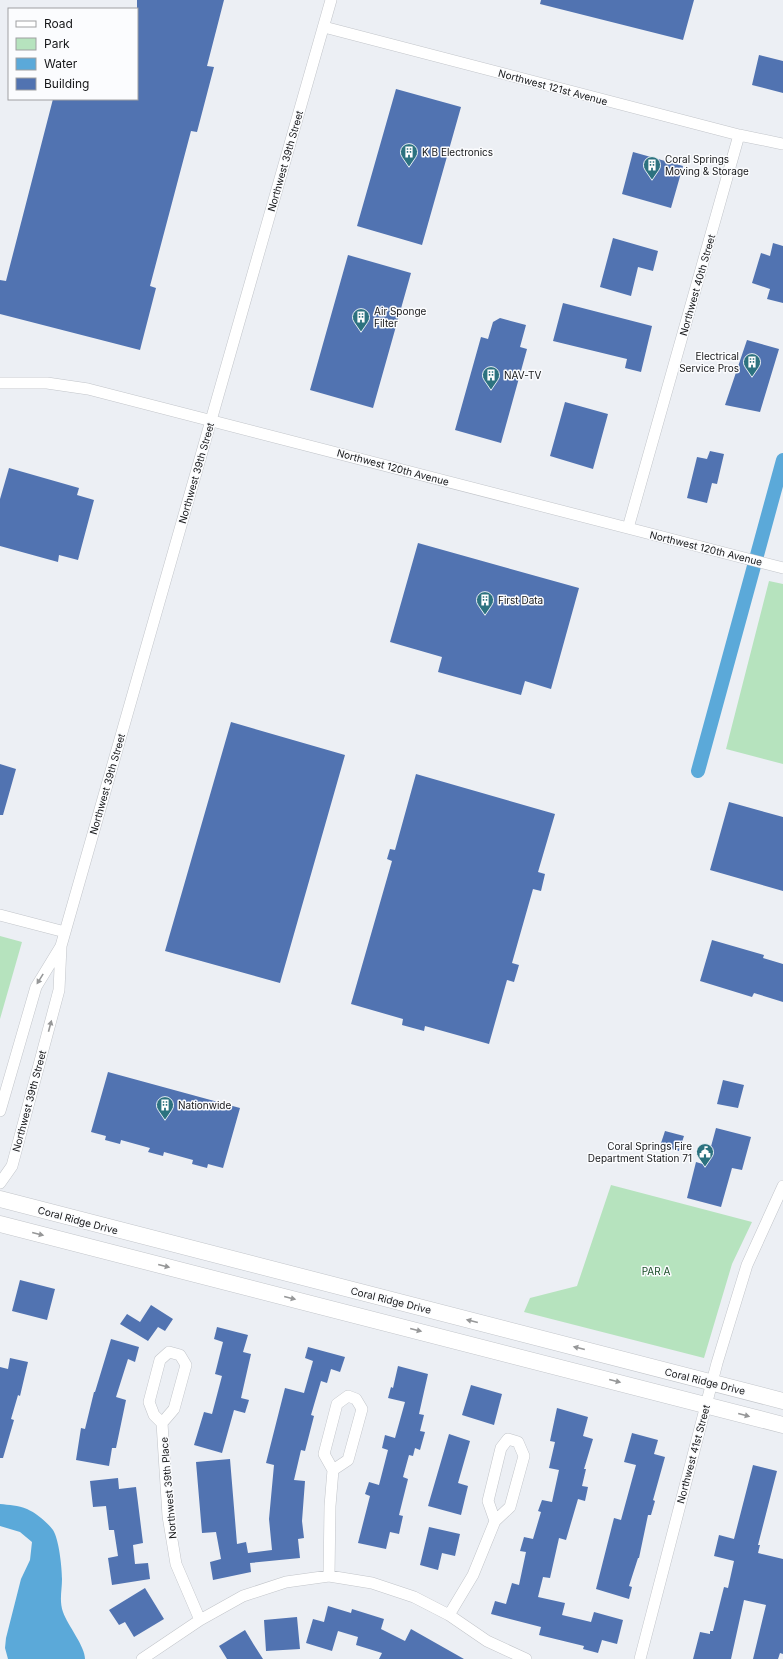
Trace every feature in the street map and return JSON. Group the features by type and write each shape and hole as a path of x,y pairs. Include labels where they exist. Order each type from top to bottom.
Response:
{"main road":[{"name":"Coral Ridge Drive","path":"0,1199 783,1400"},
{"path":"0,1224 783,1425"}],"street":[{"name":"Northwest 39th Street","path":"0,1182 12,1166 59,990 61,946 331,0"},
{"name":"Northwest 121st Avenue","path":"324,27 739,135 783,144"},
{"name":"Northwest 40th Street","path":"628,528 739,135"},
{"name":"Northwest 120th Avenue","path":"0,383 47,383 88,389 783,568"},
{"path":"0,915 65,932"},
{"name":"Northwest 39th Street","path":"0,1111 36,987 61,946"},
{"name":"Northwest 41st Street","path":"640,1659 712,1382 746,1265 783,1186"},
{"name":"Northwest 39th Place","path":"162,1423 174,1409 186,1365 180,1355 169,1352 160,1360 149,1402 154,1415 162,1423 168,1516 176,1564 200,1620"},
{"path":"329,1576 330,1506 333,1470 324,1454 337,1404 348,1396 356,1399 362,1409 348,1460 333,1470"},
{"path":"449,1615 473,1575 495,1521 510,1508 524,1456 518,1442 508,1439 501,1448 488,1502 495,1521"},
{"path":"142,1659 200,1620 243,1596 286,1582 329,1576 372,1583 414,1597 449,1615 487,1641 526,1659"}],"green space":[{"path":"769,581 783,584 783,764 726,749"},
{"path":"0,936 22,942 0,1019"},
{"name":"PAR A","path":"611,1185 752,1222 732,1264 704,1358 524,1312 530,1298 577,1286"}],"water":[{"path":"0,1504 27,1509 41,1518 53,1530 57,1540 61,1561 62,1608 65,1618 82,1648 85,1659 8,1659 5,1648 6,1638 21,1579 30,1560 32,1542 20,1532 0,1526"}],"building":[{"path":"137,0 224,0 207,66 214,67 197,132 191,131 150,286 156,288 140,350 0,314 0,280 6,281 53,100 138,100"},
{"path":"541,0 694,0 683,40 540,4"},
{"path":"759,55 783,61 783,93 752,85"},
{"name":"K B Electronics","path":"396,89 461,107 422,245 357,226"},
{"name":"Coral Springs Moving & Storage","path":"633,152 683,166 671,208 622,194"},
{"path":"613,238 658,251 653,271 638,267 631,296 600,287"},
{"path":"773,243 783,246 783,303 767,299 770,289 752,283 761,253 770,256"},
{"name":"Air Sponge Filter","path":"348,255 411,273 373,408 310,390"},
{"path":"563,303 652,326 641,372 625,368 627,359 553,341"},
{"name":"NAV-TV","path":"500,318 526,325 520,347 527,349 501,443 455,430 481,337 488,339 493,322"},
{"name":"Electrical Service Pros","path":"747,340 779,349 760,412 725,405"},
{"path":"565,402 608,414 593,469 550,456"},
{"path":"710,451 724,454 717,484 712,483 707,503 687,498 697,457 707,459"},
{"path":"9,468 79,488 77,495 94,500 78,560 59,555 58,562 0,546 0,499"},
{"name":"First Data","path":"418,543 579,588 551,689 525,681 521,695 438,672 442,657 390,642"},
{"path":"231,722 345,755 280,983 165,951"},
{"path":"0,764 16,769 3,815 0,815"},
{"path":"416,774 555,814 538,872 545,874 541,891 533,889 512,963 519,965 514,982 507,980 489,1044 425,1026 424,1031 402,1025 403,1019 351,1004 392,861 387,859 390,849 395,850"},
{"path":"729,802 783,817 783,891 710,870"},
{"path":"712,940 764,955 763,958 783,964 783,1002 754,993 752,997 700,981"},
{"name":"Nationwide","path":"108,1072 240,1108 223,1168 208,1164 207,1168 192,1164 193,1160 164,1152 163,1156 148,1152 150,1148 121,1140 120,1144 105,1140 106,1136 91,1132"},
{"path":"723,1080 744,1085 738,1108 717,1104"},
{"path":"716,1128 751,1137 742,1170 732,1168 721,1207 687,1198 696,1162 706,1165"},
{"path":"665,1131 684,1136 679,1151 660,1146"},
{"path":"20,1280 55,1289 47,1320 12,1311"},
{"path":"151,1305 173,1319 165,1331 158,1327 148,1341 120,1324 127,1314 140,1322"},
{"path":"217,1327 248,1335 243,1352 251,1354 241,1398 249,1400 245,1413 234,1410 222,1453 194,1445 204,1412 212,1414 222,1376 215,1374 223,1342 214,1339"},
{"path":"111,1339 139,1347 135,1362 128,1359 116,1397 126,1400 116,1448 112,1448 109,1466 76,1460 81,1428 85,1429 94,1392"},
{"path":"308,1347 345,1357 340,1372 331,1369 327,1383 321,1381 311,1415 314,1416 305,1451 301,1450 294,1480 305,1481 302,1521 304,1538 298,1539 300,1558 250,1563 251,1572 213,1580 210,1562 221,1559 216,1532 202,1533 196,1462 230,1459 237,1544 246,1542 248,1553 272,1550 269,1519 274,1465 266,1463 285,1388 304,1393 313,1361 305,1358"},
{"path":"10,1358 28,1362 20,1396 18,1395 11,1419 14,1420 3,1458 0,1458 0,1367 8,1369"},
{"path":"398,1366 428,1374 419,1414 424,1415 420,1431 425,1432 420,1450 415,1448 413,1456 409,1455 403,1477 408,1479 399,1515 403,1516 399,1534 390,1532 386,1549 358,1543 370,1496 365,1494 369,1482 379,1485 388,1450 382,1448 385,1435 395,1438 405,1402 388,1398 391,1387 393,1388"},
{"path":"471,1385 502,1394 494,1425 462,1415"},
{"path":"557,1408 588,1417 583,1436 593,1439 584,1469 586,1469 582,1486 588,1487 585,1501 578,1499 566,1540 559,1538 550,1578 543,1577 538,1597 565,1603 562,1615 591,1622 594,1612 623,1620 617,1644 602,1640 598,1653 583,1649 584,1646 539,1635 541,1627 491,1614 495,1601 506,1604 512,1583 519,1585 526,1552 520,1551 524,1537 533,1539 541,1512 538,1511 542,1500 552,1502 559,1470 549,1468 555,1442 550,1441"},
{"path":"632,1433 658,1440 654,1454 665,1457 653,1500 655,1501 651,1515 648,1515 639,1558 629,1586 632,1587 629,1599 596,1589 614,1518 621,1520 636,1465 624,1462"},
{"path":"449,1434 470,1441 458,1483 468,1486 461,1515 428,1506"},
{"path":"753,1465 777,1471 758,1545 760,1545 758,1553 783,1559 783,1654 780,1653 778,1659 753,1659 766,1605 744,1600 731,1659 693,1659 700,1632 710,1634 710,1631 713,1631 724,1587 728,1588 734,1561 714,1556 719,1535 734,1539"},
{"path":"118,1478 119,1489 136,1487 143,1543 133,1545 135,1564 148,1563 150,1579 112,1585 108,1558 118,1556 114,1530 109,1530 106,1506 93,1507 90,1481"},
{"path":"429,1527 460,1534 455,1556 442,1553 438,1570 420,1565"},
{"path":"145,1588 164,1619 134,1637 125,1622 119,1625 109,1610"},
{"path":"328,1606 351,1613 352,1609 384,1619 381,1629 405,1641 411,1629 464,1659 379,1659 382,1653 356,1645 358,1637 338,1631 332,1651 306,1643 313,1619 324,1622"},
{"path":"297,1617 300,1649 266,1651 264,1620"},
{"path":"245,1630 263,1659 227,1659 219,1646"}],"waterway":[{"path":"698,771 783,460"}],"place":[{"name":"K B Electronics","path":"409,167"},
{"name":"Coral Springs Moving & Storage","path":"652,180"},
{"name":"Air Sponge Filter","path":"361,332"},
{"name":"Electrical Service Pros","path":"752,377"},
{"name":"NAV-TV","path":"491,390"},
{"name":"First Data","path":"485,615"},
{"name":"Nationwide","path":"165,1120"},
{"name":"Coral Springs Fire Department Station 71","path":"705,1167"}]}
